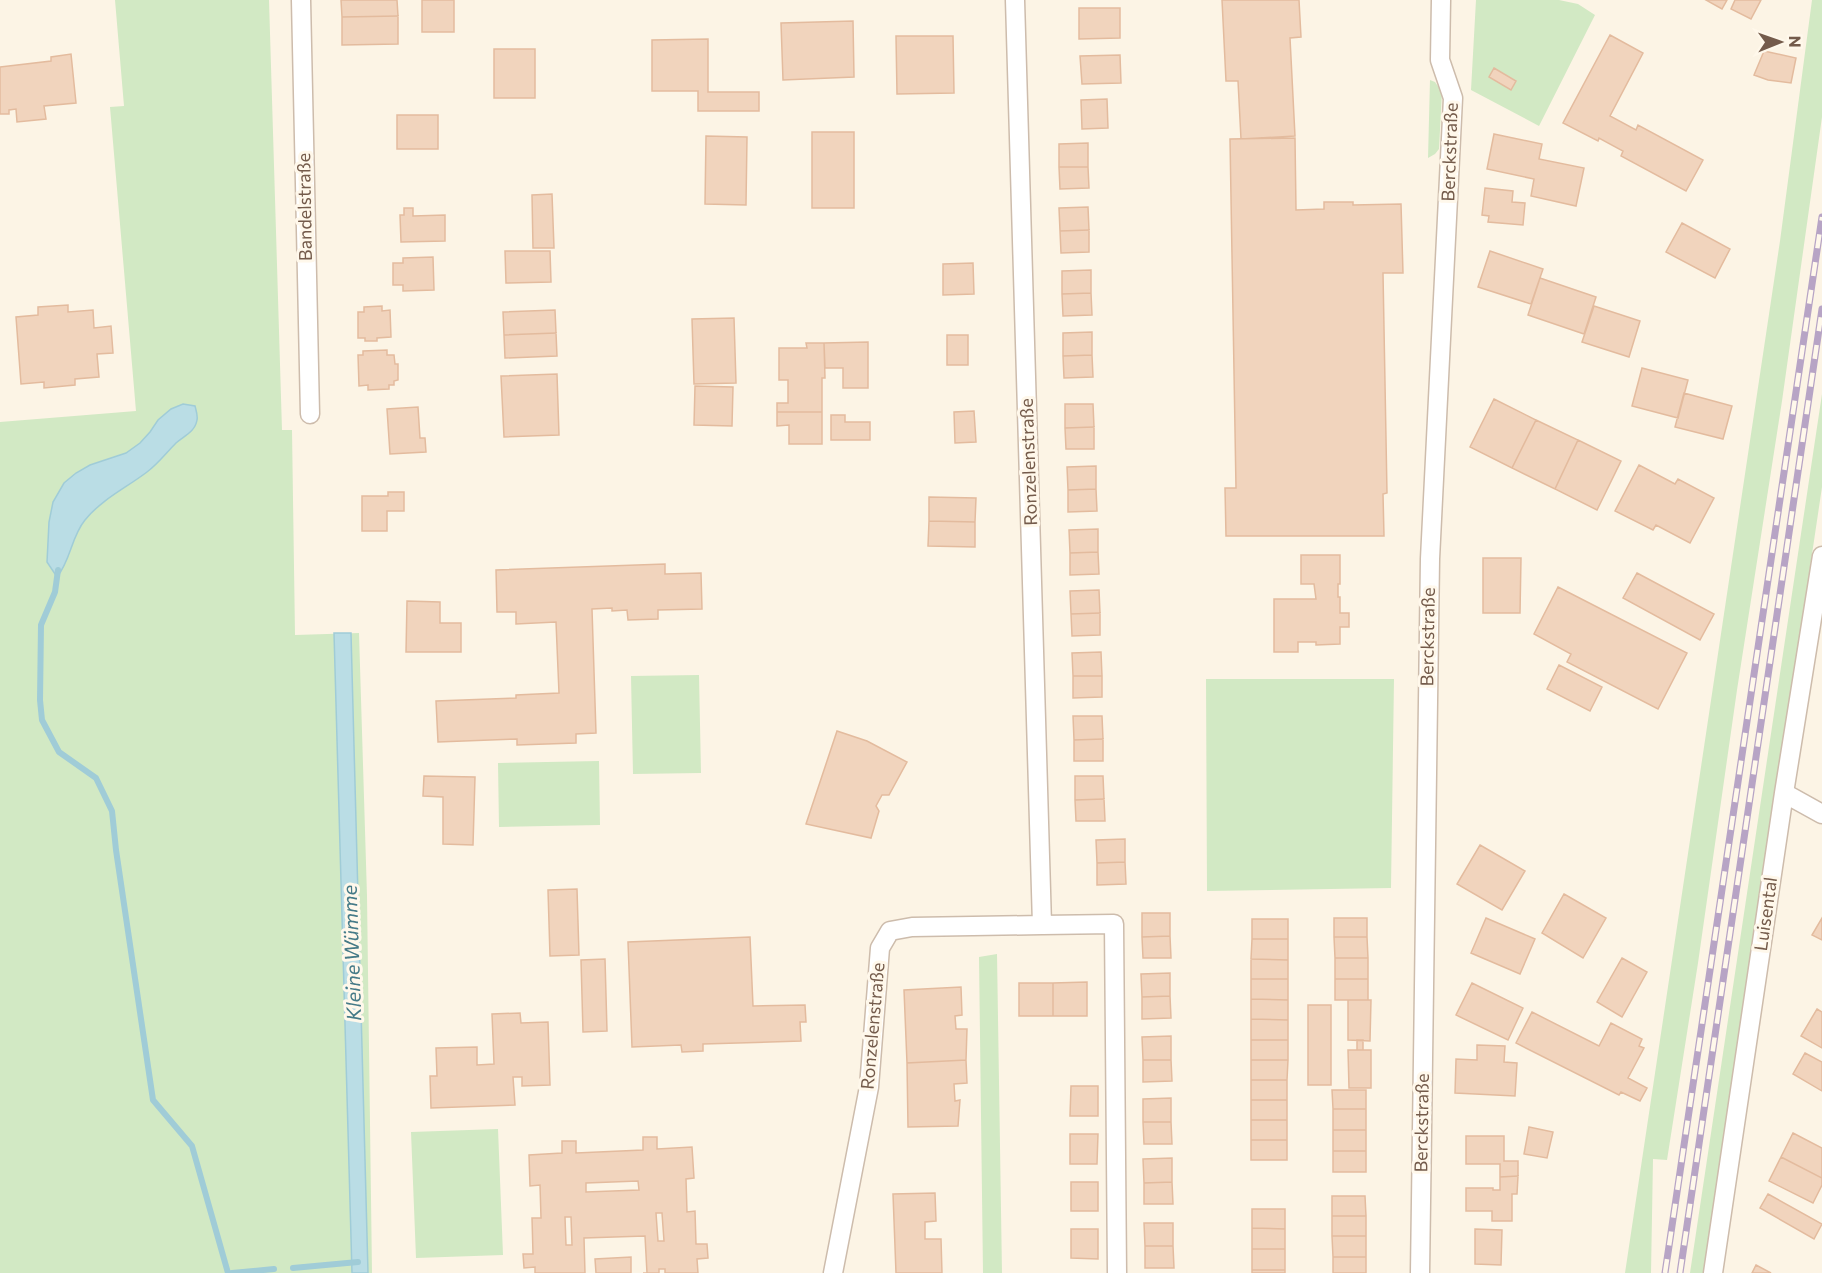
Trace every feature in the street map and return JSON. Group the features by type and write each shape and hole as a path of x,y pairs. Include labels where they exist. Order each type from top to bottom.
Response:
{"street":[{"name":"Bandelstraße","path":"301,0 310,414"},
{"name":"Ronzelenstraße","path":"1015,0 1042,925"},
{"name":"Berckstraße","path":"1420,1273 1430,559 1453,98 1440,60 1442,1"},
{"name":"Luisental","path":"1713,1273 1784,793 1822,556"},
{"path":"1784,793 1822,814"},
{"name":"Ronzelenstraße","path":"833,1273 868,1087 879,948 890,931 912,927 1114,924 1117,1273"}],"green space":[{"path":"115,0 269,0 282,430 292,430 295,635 359,633 367,896 372,1273 0,1273 0,422 136,411 110,107 124,106"},
{"path":"1476,0 1559,0 1578,4 1595,15 1539,126 1471,90"},
{"path":"1812,0 1822,0 1822,117 1782,401 1667,1160 1653,1159 1651,1273 1625,1273 1780,241"},
{"path":"1430,80 1435,82 1442,92 1439,149 1428,158"},
{"path":"1822,394 1822,487 1705,1273 1690,1273"},
{"path":"699,675 701,773 633,774 631,676"},
{"path":"1206,679 1394,679 1391,888 1207,891"},
{"path":"599,761 600,825 499,827 498,763"},
{"path":"997,954 1002,1273 983,1273 979,957"},
{"path":"498,1129 503,1255 416,1258 411,1132"}],"water":[{"path":"183,404 195,406 197,418 194,428 151,469 107,500 85,520 57,577 47,562 49,522 53,502 64,483 90,465 126,453 140,443 158,420 171,409"},
{"name":"Kleine Wümme","path":"334,633 351,633 368,1273 352,1273"}],"building":[{"path":"341,0 397,0 398,16 342,17"},
{"path":"422,0 454,0 454,32 422,32"},
{"path":"1222,0 1299,0 1301,37 1290,38 1295,136 1241,139 1238,81 1226,81"},
{"path":"1706,0 1727,0 1722,9"},
{"path":"1735,0 1761,0 1751,19 1731,9"},
{"path":"1079,8 1120,8 1120,38 1079,39"},
{"path":"398,16 398,44 342,45 342,17"},
{"path":"853,21 854,77 783,80 781,23"},
{"path":"1610,35 1643,53 1610,116 1636,130 1638,125 1703,160 1686,191 1621,156 1623,151 1563,123"},
{"path":"896,36 953,36 954,93 897,94"},
{"path":"708,39 708,92 759,92 759,111 698,111 698,91 652,91 652,40"},
{"path":"494,49 535,49 535,98 494,98"},
{"path":"1764,51 1796,58 1791,83 1768,80 1754,75"},
{"path":"71,54 76,103 44,106 46,119 17,122 16,109 9,110 9,114 0,114 0,67 51,61 51,57"},
{"path":"1120,55 1121,83 1082,84 1080,56"},
{"path":"1494,68 1516,81 1511,90 1489,77"},
{"path":"1107,99 1108,128 1082,129 1081,100"},
{"path":"397,115 438,115 438,149 397,149"},
{"path":"812,132 854,132 854,208 812,208"},
{"path":"1494,134 1542,144 1539,159 1584,168 1576,206 1531,196 1534,179 1487,169"},
{"path":"706,136 747,137 746,205 705,204"},
{"path":"1295,138 1296,210 1324,209 1324,202 1353,202 1353,205 1401,204 1403,273 1383,273 1387,493 1383,494 1384,536 1226,536 1225,488 1236,488 1230,139"},
{"path":"1088,143 1088,167 1059,167 1059,144"},
{"path":"1059,167 1088,167 1089,188 1060,189"},
{"path":"1485,188 1513,191 1512,202 1525,203 1523,225 1488,222 1489,216 1482,215"},
{"path":"552,194 554,248 533,248 532,195"},
{"path":"1088,207 1089,230 1060,231 1059,208"},
{"path":"404,208 413,208 413,216 445,215 445,241 401,242 400,215 404,215"},
{"path":"1682,223 1730,249 1715,278 1666,252"},
{"path":"1089,230 1089,252 1061,253 1060,231"},
{"path":"505,251 550,251 551,282 506,283"},
{"path":"1490,251 1543,269 1531,304 1478,287"},
{"path":"433,257 434,290 403,291 403,285 393,285 393,263 403,263 403,258"},
{"path":"973,263 974,294 943,295 943,264"},
{"path":"1091,270 1091,293 1062,294 1062,271"},
{"path":"1540,278 1596,297 1584,334 1528,315"},
{"path":"1091,293 1092,315 1063,316 1062,294"},
{"path":"68,305 68,312 93,310 94,328 111,326 113,353 97,354 99,377 75,379 75,385 44,388 44,382 21,384 16,317 38,315 38,307"},
{"path":"382,306 382,311 390,310 391,337 377,338 377,341 365,341 365,338 358,338 358,312 364,312 364,307"},
{"path":"1594,306 1640,321 1629,357 1582,342"},
{"path":"555,310 556,333 504,335 503,312"},
{"path":"734,318 736,383 694,384 692,319"},
{"path":"1092,332 1092,355 1063,356 1063,333"},
{"path":"556,333 557,356 505,358 504,335"},
{"path":"947,335 968,335 968,365 947,365"},
{"path":"868,342 868,388 843,388 843,368 825,368 824,343"},
{"path":"806,343 824,343 825,378 822,378 822,412 777,412 777,403 788,403 788,380 779,380 779,348 807,348"},
{"path":"387,350 387,355 394,355 395,364 398,364 398,380 394,381 394,385 389,385 389,389 368,390 368,385 359,386 358,355 363,355 363,351"},
{"path":"1092,355 1093,377 1064,378 1063,356"},
{"path":"1642,368 1688,380 1678,418 1632,406"},
{"path":"557,374 559,435 504,437 501,376"},
{"path":"695,386 733,387 732,426 694,425"},
{"path":"1684,393 1732,406 1723,439 1675,427"},
{"path":"1494,399 1536,420 1512,468 1470,447"},
{"path":"1065,404 1093,404 1094,427 1065,428"},
{"path":"418,407 420,438 425,438 426,452 390,454 387,409"},
{"path":"974,411 976,442 955,443 954,412"},
{"path":"777,412 822,412 822,444 789,444 789,425 777,426"},
{"path":"831,415 845,415 845,422 870,422 870,440 831,440"},
{"path":"1536,420 1578,440 1555,489 1512,468"},
{"path":"1094,427 1094,449 1066,449 1065,428"},
{"path":"1578,440 1621,461 1597,510 1555,489"},
{"path":"1639,465 1675,484 1678,479 1714,498 1690,543 1656,525 1653,530 1615,511"},
{"path":"1096,466 1096,489 1068,490 1067,467"},
{"path":"1096,489 1097,511 1068,512 1068,490"},
{"path":"388,492 404,492 404,511 387,511 387,531 362,531 362,496 388,496"},
{"path":"929,497 976,498 975,522 929,521"},
{"path":"929,521 975,522 975,547 928,546"},
{"path":"1098,529 1098,552 1070,553 1069,530"},
{"path":"1098,552 1099,574 1070,575 1070,553"},
{"path":"1301,555 1340,555 1338,597 1340,597 1340,613 1349,613 1349,627 1340,627 1340,644 1316,645 1316,642 1298,642 1298,652 1274,652 1274,599 1316,599 1314,584 1301,584"},
{"path":"1483,558 1521,558 1520,613 1483,613"},
{"path":"665,564 665,574 701,573 702,609 658,610 658,619 628,620 627,610 592,609 596,733 576,734 576,743 517,745 517,739 438,742 436,701 516,698 516,695 559,693 556,622 516,624 516,612 497,612 496,570"},
{"path":"1637,573 1714,614 1700,640 1623,598"},
{"path":"1558,587 1687,653 1658,709 1567,662 1571,654 1534,634"},
{"path":"1099,590 1100,613 1071,614 1070,591"},
{"path":"407,601 440,602 440,623 461,623 461,652 406,652"},
{"path":"1100,613 1100,635 1072,636 1071,614"},
{"path":"1101,652 1102,676 1073,676 1072,653"},
{"path":"1559,665 1602,687 1590,711 1547,689"},
{"path":"1073,676 1102,676 1102,697 1073,698"},
{"path":"1073,716 1102,716 1103,739 1074,740"},
{"path":"837,731 867,741 907,762 889,795 882,795 876,806 879,811 871,838 806,824"},
{"path":"1103,739 1103,761 1074,761 1074,740"},
{"path":"424,776 475,777 473,845 443,844 443,797 423,796"},
{"path":"1075,776 1103,776 1104,799 1075,800"},
{"path":"1104,799 1105,821 1076,821 1075,800"},
{"path":"1125,839 1125,862 1097,863 1096,840"},
{"path":"1480,845 1525,871 1502,910 1457,884"},
{"path":"1125,862 1126,884 1097,885 1097,863"},
{"path":"577,889 579,955 550,956 548,890"},
{"path":"1564,894 1606,918 1583,958 1542,933"},
{"path":"1142,913 1170,913 1170,936 1142,937"},
{"path":"1334,918 1367,918 1367,937 1334,937"},
{"path":"1486,918 1535,939 1520,974 1471,953"},
{"path":"1822,918 1822,940 1812,935"},
{"path":"1252,919 1288,919 1288,939 1252,939"},
{"path":"1170,936 1171,958 1143,958 1142,937"},
{"path":"750,937 753,1006 805,1005 806,1022 800,1022 801,1041 703,1044 703,1051 682,1052 681,1045 632,1047 628,942"},
{"path":"1334,937 1367,937 1368,958 1335,958"},
{"path":"1252,939 1288,939 1288,960 1251,959"},
{"path":"1335,958 1368,958 1368,979 1335,979"},
{"path":"1622,958 1647,972 1622,1017 1597,1002"},
{"path":"605,959 607,1031 583,1032 581,960"},
{"path":"1251,959 1288,960 1288,979 1251,979"},
{"path":"1170,973 1170,996 1142,997 1141,974"},
{"path":"1251,979 1288,979 1288,1000 1251,999"},
{"path":"1335,979 1368,979 1368,1000 1335,1000"},
{"path":"1087,982 1087,1016 1053,1016 1053,983"},
{"path":"1019,983 1053,983 1053,1016 1019,1016"},
{"path":"1472,983 1523,1008 1508,1040 1456,1015"},
{"path":"961,987 962,1015 955,1016 956,1029 967,1029 966,1060 907,1063 904,990"},
{"path":"1170,996 1171,1018 1142,1019 1142,997"},
{"path":"1251,999 1288,1000 1288,1020 1251,1019"},
{"path":"1348,1000 1371,1000 1370,1041 1348,1040"},
{"path":"1308,1005 1331,1005 1331,1085 1308,1085"},
{"path":"1817,1009 1822,1012 1822,1048 1801,1036"},
{"path":"1532,1012 1599,1046 1611,1023 1642,1039 1639,1046 1644,1048 1628,1078 1647,1088 1640,1101 1621,1092 1619,1095 1516,1043"},
{"path":"520,1013 521,1023 548,1022 550,1085 522,1086 522,1077 513,1077 515,1105 431,1108 430,1076 437,1076 436,1048 477,1047 477,1065 494,1064 492,1014"},
{"path":"1251,1019 1288,1020 1288,1040 1251,1040"},
{"path":"1171,1036 1171,1060 1143,1060 1142,1037"},
{"path":"1251,1040 1288,1040 1288,1060 1251,1060"},
{"path":"1357,1040 1363,1040 1363,1050 1357,1050"},
{"path":"1477,1045 1505,1046 1504,1062 1517,1063 1515,1096 1455,1093 1456,1059 1477,1060"},
{"path":"1348,1050 1371,1050 1371,1088 1349,1088"},
{"path":"1805,1053 1822,1062 1822,1091 1793,1074"},
{"path":"966,1060 967,1083 954,1084 955,1101 960,1100 958,1126 908,1127 907,1063"},
{"path":"1143,1060 1171,1060 1172,1081 1143,1082"},
{"path":"1251,1060 1288,1060 1287,1080 1251,1080"},
{"path":"1251,1080 1287,1080 1287,1100 1251,1100"},
{"path":"1071,1086 1098,1086 1098,1116 1070,1116"},
{"path":"1332,1090 1366,1090 1366,1109 1333,1109"},
{"path":"1171,1098 1171,1122 1143,1122 1143,1099"},
{"path":"1251,1100 1287,1100 1287,1120 1251,1120"},
{"path":"1333,1109 1366,1109 1366,1130 1333,1130"},
{"path":"1251,1120 1287,1120 1287,1140 1251,1140"},
{"path":"1143,1122 1171,1122 1172,1144 1144,1144"},
{"path":"1529,1127 1553,1132 1547,1158 1524,1154"},
{"path":"1333,1130 1366,1130 1366,1151 1333,1151"},
{"path":"1793,1133 1822,1148 1822,1178 1781,1157"},
{"path":"1070,1134 1098,1134 1097,1164 1070,1164"},
{"path":"1466,1136 1504,1136 1504,1161 1518,1161 1518,1176 1500,1177 1500,1164 1466,1164"},
{"path":"643,1137 657,1137 657,1149 692,1147 694,1178 686,1179 687,1212 695,1211 696,1244 707,1244 708,1258 697,1259 698,1273 665,1273 665,1269 659,1269 659,1273 647,1273 645,1236 584,1238 585,1273 535,1273 535,1267 524,1268 523,1254 533,1254 532,1218 541,1218 540,1185 530,1186 529,1155 562,1153 562,1141 576,1141 576,1153 643,1150","holes":["638,1181 639,1190 586,1192 586,1183","656,1213 662,1213 664,1241 658,1241","565,1217 571,1217 572,1245 566,1245"]},
{"path":"1251,1140 1287,1140 1287,1160 1251,1160"},
{"path":"1333,1151 1366,1151 1366,1172 1333,1172"},
{"path":"1781,1157 1822,1178 1822,1185 1813,1203 1769,1181"},
{"path":"1172,1158 1172,1182 1144,1183 1143,1159"},
{"path":"1518,1176 1517,1194 1512,1194 1512,1221 1492,1221 1492,1211 1466,1211 1466,1188 1500,1190 1500,1177"},
{"path":"1071,1182 1098,1182 1098,1211 1071,1211"},
{"path":"1172,1182 1173,1204 1144,1204 1144,1183"},
{"path":"935,1193 936,1221 925,1222 925,1239 941,1239 942,1273 896,1273 893,1194"},
{"path":"1768,1194 1822,1224 1814,1239 1760,1208"},
{"path":"1332,1196 1365,1196 1366,1216 1332,1216"},
{"path":"1252,1209 1285,1209 1285,1229 1252,1228"},
{"path":"1332,1216 1366,1216 1366,1236 1332,1236"},
{"path":"1144,1223 1173,1223 1173,1246 1145,1246"},
{"path":"1252,1228 1285,1229 1285,1249 1252,1249"},
{"path":"1071,1229 1098,1229 1098,1259 1071,1258"},
{"path":"1475,1229 1502,1230 1501,1265 1475,1264"},
{"path":"1332,1236 1366,1236 1366,1257 1333,1257"},
{"path":"1145,1246 1173,1246 1174,1268 1145,1268"},
{"path":"1252,1249 1285,1249 1285,1270 1252,1270"},
{"path":"631,1257 631,1273 596,1273 595,1259"},
{"path":"1333,1257 1366,1257 1366,1273 1333,1273"},
{"path":"1756,1265 1771,1273 1752,1273"},
{"path":"1252,1270 1285,1270 1285,1273 1252,1273"}],"waterway":[{"path":"58,570 55,592 41,625 42,720 59,752 96,778 112,811 153,1100 192,1146 228,1273"},
{"path":"293,1268 358,1262"},
{"path":"232,1273 274,1269"}],"railway":[{"path":"1665,1273 1822,217"},
{"path":"1680,1273 1822,309"}]}
